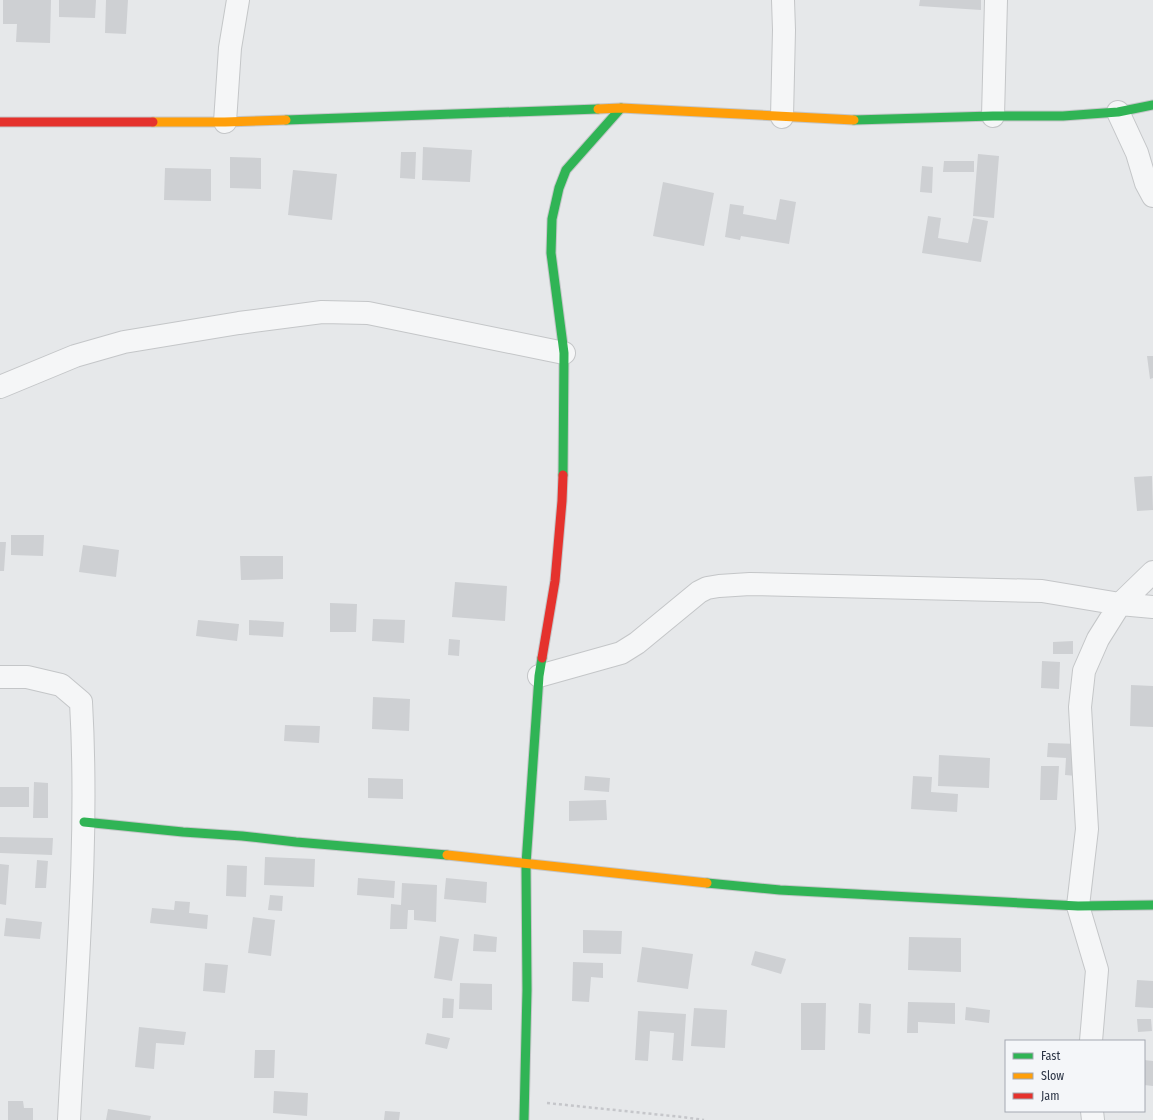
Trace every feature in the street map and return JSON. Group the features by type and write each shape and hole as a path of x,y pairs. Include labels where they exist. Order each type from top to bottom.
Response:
{"street":[{"path":"225,122 230,48 238,0"},
{"path":"782,117 784,30 783,0"},
{"path":"993,116 996,0"},
{"path":"0,122 225,122 621,108 855,120 993,116 1063,116 1118,112 1153,105"},
{"path":"524,1120 526,864 539,676 555,581 562,501 564,353 551,253 552,219 559,188 566,170 621,108"},
{"path":"1118,112 1137,153 1146,183 1153,196"},
{"path":"0,387 75,356 124,342 239,323 322,312 368,313 564,353"},
{"path":"1091,1040 1097,970 1078,906 1087,829 1080,706 1084,671 1098,639 1120,604 1153,572"},
{"path":"539,676 622,653 637,643 699,592 707,588 719,586 750,584 1042,591 1120,604 1153,607"},
{"path":"0,677 27,677 61,685 81,702 84,822 69,1120"},
{"path":"84,822 442,854 780,890 1078,906 1153,906"}],"path":[{"path":"524,1101 682,1116 704,1120"}],"building":[{"path":"3,0 51,0 50,43 16,42 17,24 3,24"},
{"path":"59,0 96,0 95,18 59,17"},
{"path":"106,0 128,0 126,34 105,33"},
{"path":"920,0 981,0 981,10 919,6"},
{"path":"423,147 472,150 470,182 422,180"},
{"path":"401,152 416,152 415,179 400,178"},
{"path":"978,154 999,156 994,218 973,216"},
{"path":"230,157 261,158 261,189 230,188"},
{"path":"944,161 974,161 974,172 943,172"},
{"path":"922,166 933,167 932,193 920,192"},
{"path":"165,168 211,169 211,201 164,200"},
{"path":"293,170 337,174 332,220 288,215"},
{"path":"663,182 714,193 704,246 653,236"},
{"path":"780,199 796,202 789,244 741,236 740,240 725,237 730,204 744,206 743,214 776,220"},
{"path":"928,216 941,218 938,238 968,243 973,218 988,221 981,262 922,253"},
{"path":"1147,356 1153,356 1153,378 1150,379"},
{"path":"1152,476 1153,510 1137,511 1134,477"},
{"path":"11,535 44,535 43,556 11,555"},
{"path":"0,542 6,542 4,571 0,571"},
{"path":"83,545 119,550 116,577 79,572"},
{"path":"240,556 283,556 283,579 241,580"},
{"path":"455,582 507,586 505,621 452,617"},
{"path":"330,603 357,604 356,632 330,632"},
{"path":"373,619 405,620 404,643 372,641"},
{"path":"198,620 239,624 237,641 196,636"},
{"path":"249,620 284,622 283,637 249,635"},
{"path":"449,639 460,640 459,656 448,655"},
{"path":"1073,641 1073,654 1053,654 1053,642"},
{"path":"1042,661 1060,662 1059,689 1041,688"},
{"path":"1131,685 1153,686 1153,727 1130,726"},
{"path":"373,697 410,699 409,731 372,729"},
{"path":"285,725 320,726 319,743 284,741"},
{"path":"1048,743 1079,744 1077,776 1065,775 1066,758 1047,757"},
{"path":"939,755 990,758 989,788 938,786"},
{"path":"1041,766 1059,766 1057,800 1040,800"},
{"path":"585,776 610,778 609,792 584,790"},
{"path":"913,776 932,777 931,792 958,794 957,812 911,809"},
{"path":"368,778 403,779 403,799 368,798"},
{"path":"34,782 48,783 48,818 33,818"},
{"path":"0,787 29,787 29,807 0,807"},
{"path":"606,800 607,820 569,821 569,801"},
{"path":"0,837 53,838 52,855 0,853"},
{"path":"265,857 315,859 314,887 264,885"},
{"path":"37,860 48,861 46,888 35,888"},
{"path":"0,864 9,865 6,905 0,904"},
{"path":"227,865 247,866 246,897 226,896"},
{"path":"358,878 395,881 394,898 357,895"},
{"path":"446,878 487,882 486,903 444,899"},
{"path":"402,883 437,885 436,922 414,920 414,910 408,910 407,929 390,929 391,904 401,905"},
{"path":"270,895 283,896 282,911 268,910"},
{"path":"175,901 190,902 189,913 208,915 207,929 150,923 152,908 174,910"},
{"path":"253,917 275,920 271,956 248,953"},
{"path":"6,918 42,922 40,939 4,936"},
{"path":"583,930 622,931 621,954 583,953"},
{"path":"474,934 497,937 496,952 473,951"},
{"path":"440,936 459,939 452,981 434,978"},
{"path":"909,937 961,938 961,972 908,970"},
{"path":"642,947 693,954 688,989 637,982"},
{"path":"755,951 786,959 781,974 751,965"},
{"path":"573,962 603,963 603,978 591,977 589,1002 572,1001"},
{"path":"205,963 228,965 225,993 203,991"},
{"path":"1137,980 1153,981 1153,1008 1135,1007"},
{"path":"460,983 492,984 492,1010 459,1009"},
{"path":"443,998 454,999 453,1018 442,1018"},
{"path":"908,1002 955,1003 955,1024 918,1022 918,1033 907,1033"},
{"path":"801,1003 826,1003 825,1050 801,1050"},
{"path":"859,1003 871,1004 870,1034 858,1033"},
{"path":"966,1007 990,1010 989,1023 965,1020"},
{"path":"694,1008 727,1010 725,1048 691,1046"},
{"path":"638,1011 686,1014 683,1061 672,1060 674,1033 650,1031 648,1061 635,1060"},
{"path":"1137,1019 1151,1019 1152,1031 1138,1032"},
{"path":"139,1027 186,1032 184,1045 156,1043 154,1069 135,1067"},
{"path":"427,1033 450,1038 447,1049 425,1044"},
{"path":"255,1050 275,1050 274,1078 254,1078"},
{"path":"1145,1060 1153,1061 1153,1086 1145,1085"},
{"path":"274,1091 308,1093 307,1116 273,1113"},
{"path":"8,1101 23,1101 24,1108 33,1108 33,1120 8,1120"},
{"path":"108,1109 151,1116 150,1120 106,1120"},
{"path":"385,1111 400,1112 399,1120 384,1120"}],"traffic: fast":[{"path":"854,120 993,116 1063,116 1118,112 1153,105"},
{"path":"563,475 564,353 551,253 552,219 559,188 566,170 621,108"},
{"path":"286,120 598,109"},
{"path":"524,1120 527,990 526,864 539,676 542,658"},
{"path":"84,822 447,855"},
{"path":"707,883 780,890 1078,906 1153,905"}],"traffic: slow":[{"path":"598,109 621,108 854,120"},
{"path":"153,122 286,120"},
{"path":"447,855 707,883"}],"traffic: jam":[{"path":"0,122 153,122"},
{"path":"542,658 555,581 563,475"}]}
